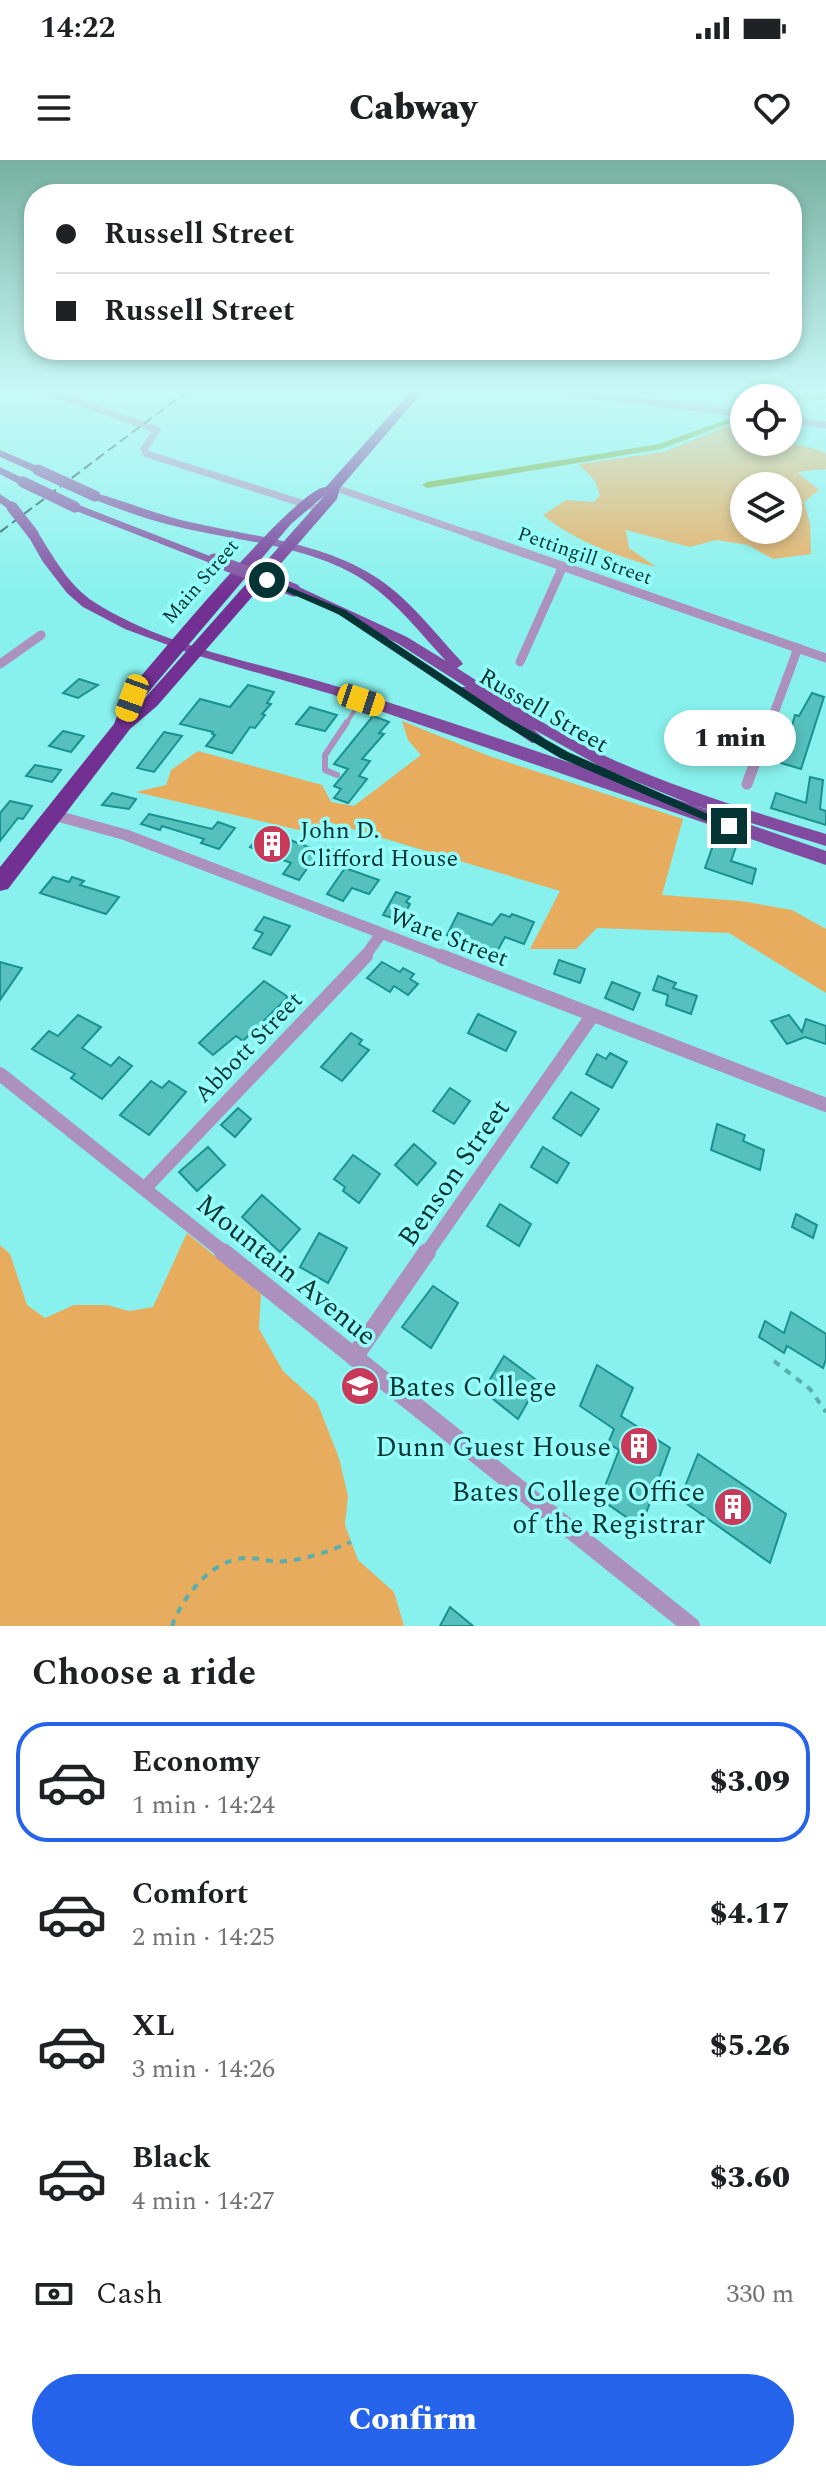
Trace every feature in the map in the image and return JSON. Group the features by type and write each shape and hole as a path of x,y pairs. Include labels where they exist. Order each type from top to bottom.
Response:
{"highway":[{"name":"Main Street","path":"123,725 132,698 268,540 312,506 332,496 333,487 359,457"},
{"name":"Main Street","path":"0,883 123,725 151,702 197,651 288,544 312,506"}],"main road":[{"path":"10,457 95,496 192,526 288,544 349,567 383,589 456,663 505,704"},
{"name":"Russell Street","path":"0,470 75,507 294,590 402,640 584,752 640,778 697,800 826,840"},
{"path":"0,497 33,534 60,577 88,604 130,626 177,645 361,700 688,810"},
{"name":"Russell Street","path":"341,612 552,748 688,810 826,858"}],"street":[{"path":"158,457 312,506"},
{"name":"Pettingill Street","path":"333,487 826,658"},
{"path":"520,662 563,566"},
{"path":"0,664 41,635"},
{"path":"747,784 798,648"},
{"name":"Ware Street","path":"54,815 126,835 826,1105"},
{"name":"Abbott Street","path":"145,1188 350,974 380,935"},
{"name":"Benson Street","path":"354,1357 592,1016"},
{"name":"Mountain Avenue","path":"0,1074 691,1626"}],"lane":[{"path":"337,775 325,770 325,755 361,700"}],"path":[{"path":"774,1361 810,1389 826,1412"},
{"path":"172,1626 177,1611 203,1578 227,1564 247,1558 267,1563 327,1553 351,1542"}],"shaded area":[{"path":"626,457 826,457 826,469 730,472 730,542 716,540 690,547 626,530 629,548 656,567 596,547 568,533 543,515 566,500 593,502 600,496 595,481 579,464"},
{"path":"802,476 819,490 804,502 810,524 811,554 773,559 742,544 802,544"},
{"path":"402,721 489,756 683,819 662,895 741,901 792,910 826,929 826,993 729,933 597,928 576,949 530,949 560,891 329,822 303,831 136,792 166,785 171,770 198,751 322,785 331,802 354,806 421,755 408,740"},
{"path":"187,1233 261,1294 259,1329 283,1371 317,1402 339,1458 348,1496 345,1525 358,1560 394,1592 404,1626 0,1626 0,1245 10,1254 27,1305 45,1318 74,1305 107,1305 129,1311 153,1307"}],"building":[{"path":"79,679 98,685 78,698 63,693"},
{"path":"248,685 274,692 267,703 271,704 262,714 265,715 255,728 250,727 232,753 206,746 215,735 213,732 180,724 200,699 230,707"},
{"path":"812,693 824,697 801,769 781,763 795,715 799,716"},
{"path":"310,707 337,715 325,731 296,724"},
{"path":"373,716 389,722 379,733 384,734 362,759 370,761 359,776 367,779 348,803 334,798 341,789 334,786 348,769 334,764"},
{"path":"63,731 84,736 71,752 49,746"},
{"path":"164,732 182,736 154,772 137,768"},
{"path":"35,765 61,770 52,782 26,776"},
{"path":"810,777 823,780 820,809 826,811 826,825 771,808 776,793 806,803"},
{"path":"112,793 136,799 129,809 102,805"},
{"path":"10,801 32,806 0,841 0,813"},
{"path":"149,814 212,829 218,822 235,828 219,849 201,843 204,839 162,826 160,830 141,824"},
{"path":"264,830 319,851 299,880 283,874 291,863 250,847"},
{"path":"716,837 737,844 731,861 756,869 752,884 705,868"},
{"path":"323,846 347,854 337,869 313,860"},
{"path":"345,868 379,880 369,894 352,888 343,901 327,894"},
{"path":"53,877 69,882 72,877 84,881 80,885 119,897 106,914 40,893"},
{"path":"396,892 410,897 406,902 410,904 401,921 383,915"},
{"path":"458,913 492,925 501,914 510,917 512,914 534,922 524,944 505,937 495,955 447,935"},
{"path":"264,917 290,926 271,955 253,948 263,933 255,930"},
{"path":"559,960 585,969 580,983 554,974"},
{"path":"0,962 22,968 0,1000"},
{"path":"382,962 400,972 403,968 414,974 410,979 418,984 408,995 394,986 390,992 367,978"},
{"path":"658,976 676,983 673,988 697,996 691,1014 666,1005 668,995 653,990"},
{"path":"264,981 288,997 243,1041 236,1036 213,1055 199,1043"},
{"path":"612,982 640,993 633,1010 605,998"},
{"path":"478,1014 516,1032 506,1051 468,1033"},
{"path":"78,1015 101,1027 82,1048 111,1066 119,1057 132,1066 102,1099 71,1078 75,1074 32,1049 49,1031 58,1036"},
{"path":"789,1015 802,1032 806,1019 826,1026 826,1044 805,1037 787,1044 771,1021"},
{"path":"351,1033 362,1040 359,1044 369,1050 342,1081 321,1067"},
{"path":"610,1053 627,1062 612,1088 586,1074 597,1054 606,1059"},
{"path":"151,1081 162,1088 169,1081 186,1092 149,1135 120,1115"},
{"path":"450,1088 470,1101 454,1124 433,1111"},
{"path":"571,1092 599,1109 581,1136 553,1118"},
{"path":"238,1108 251,1119 235,1137 221,1125"},
{"path":"717,1124 745,1135 743,1141 764,1150 760,1170 711,1150"},
{"path":"414,1144 436,1163 417,1185 395,1165"},
{"path":"208,1147 225,1165 197,1191 179,1172"},
{"path":"543,1147 569,1163 557,1183 531,1167"},
{"path":"353,1155 380,1174 359,1203 343,1191 345,1187 334,1179"},
{"path":"262,1195 300,1229 280,1252 242,1217"},
{"path":"500,1204 531,1224 519,1246 487,1226"},
{"path":"796,1214 817,1225 813,1238 792,1227"},
{"path":"319,1233 347,1248 328,1283 300,1267"},
{"path":"433,1286 458,1303 431,1348 402,1327"},
{"path":"791,1312 826,1334 823,1368 787,1346 784,1353 759,1337 765,1321 784,1333"},
{"path":"504,1356 539,1382 518,1419 483,1391"},
{"name":"Dunn Guest House","path":"597,1365 633,1388 621,1416 670,1448 641,1527 600,1499 619,1450 608,1443 614,1429 580,1406"},
{"name":"Bates College Office of the Registrar","path":"698,1454 786,1514 770,1563 680,1499"},
{"path":"450,1607 473,1626 440,1626"}],"waterway":[{"path":"427,485 593,457"}],"railway":[{"path":"0,532 99,457"}],"place":[{"name":"John D. Clifford House","path":"272,844"},
{"name":"Bates College","path":"360,1386"},
{"name":"Dunn Guest House","path":"639,1446"},
{"name":"Bates College Office of the Registrar","path":"733,1507"}],"route":[{"path":"267,580 341,612 564,755 729,826"}]}
